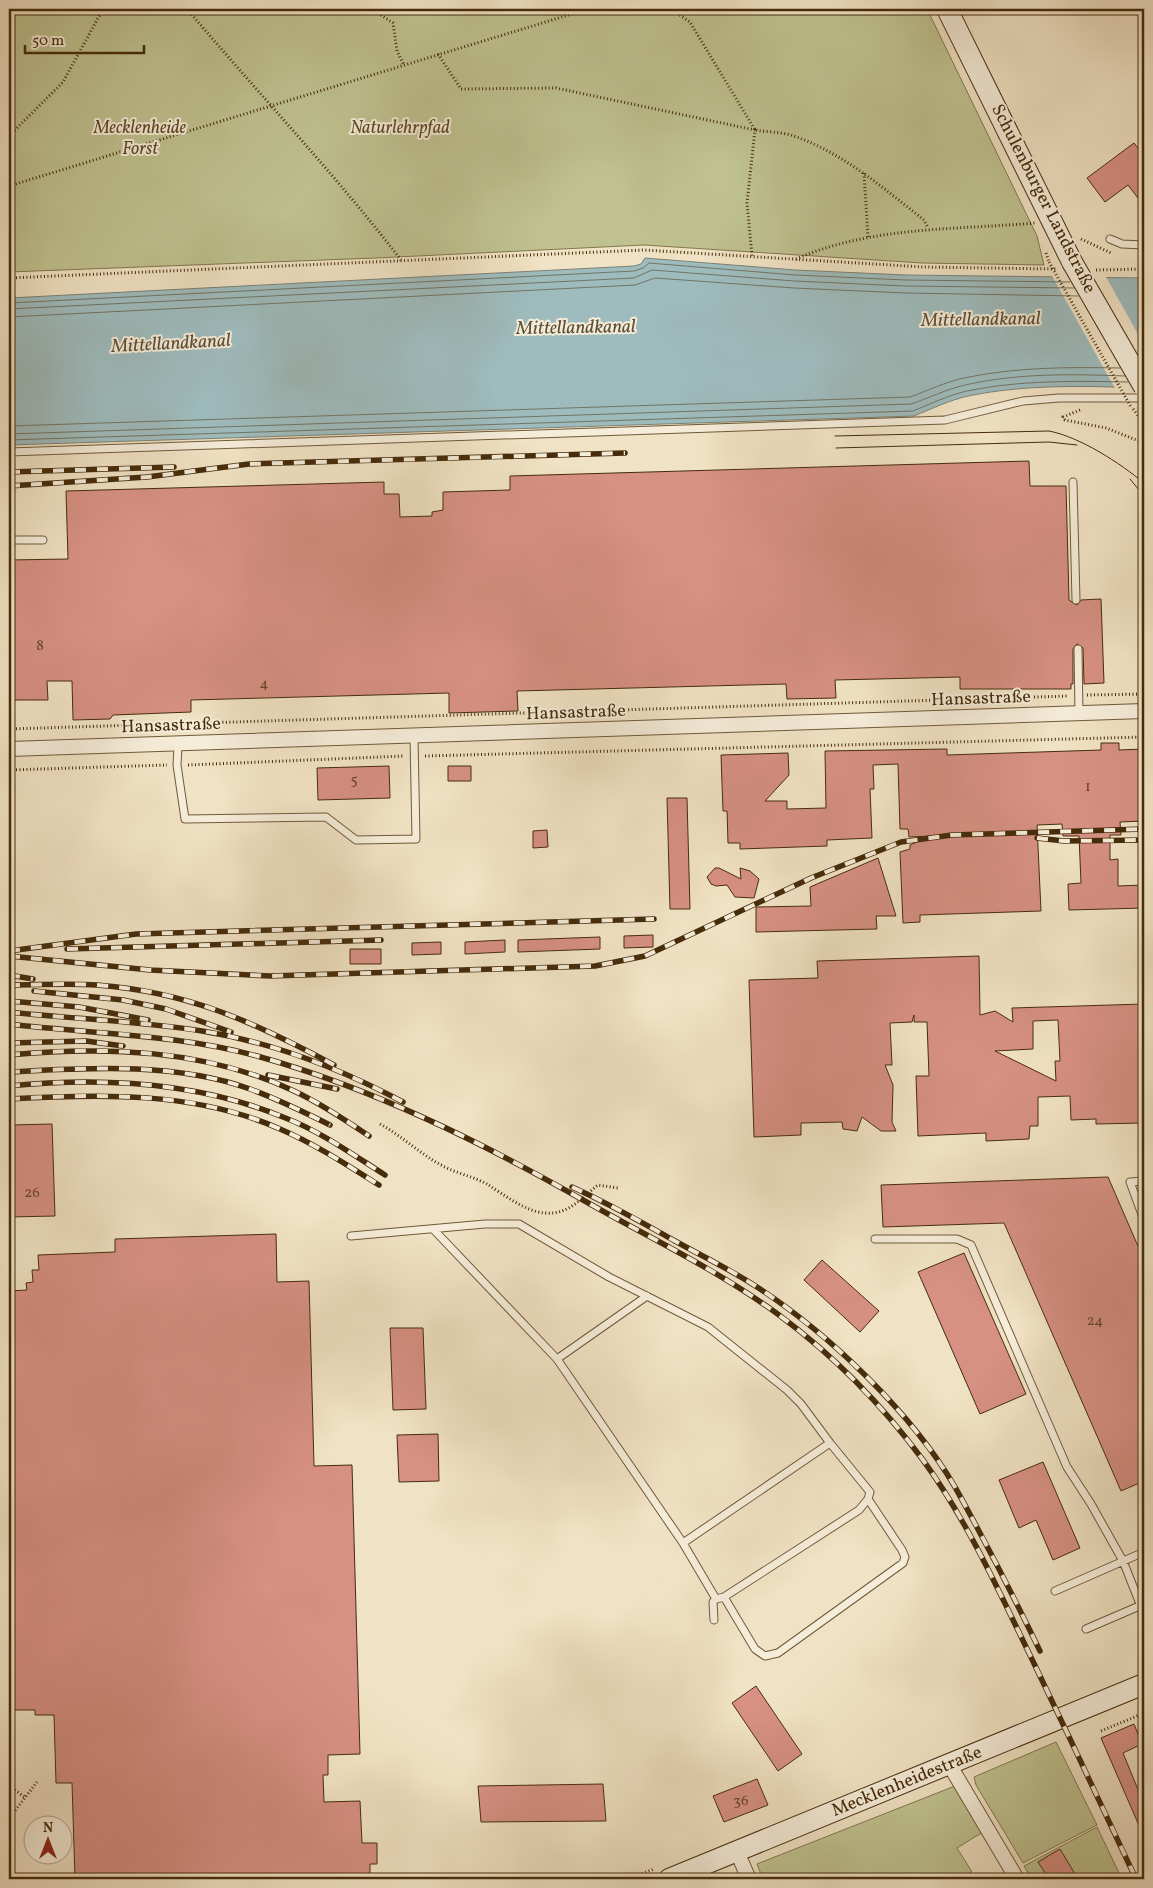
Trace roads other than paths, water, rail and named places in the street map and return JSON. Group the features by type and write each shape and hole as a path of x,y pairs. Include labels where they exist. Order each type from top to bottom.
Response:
{"main road":[{"name":"Schulenburger Landstraße","path":"947,9 1073,267 1144,387"},
{"name":"Mecklenheidestraße","path":"669,1879 1144,1684"}],"street":[{"name":"Hansastraße","path":"9,749 178,745 1144,711"},
{"path":"949,1764 1017,1879"},
{"path":"738,1852 749,1879"}],"lane":[{"path":"1110,239 1122,244 1144,245"},
{"path":"9,452 945,420 1023,401 1144,398"},
{"path":"1073,482 1076,600"},
{"path":"9,540 43,540"},
{"path":"1078,649 1079,714"},
{"path":"178,745 177,765 185,819 326,816 356,840 416,839 414,737"},
{"path":"1144,1181 1130,1182 1144,1220"},
{"path":"351,1236 485,1224 519,1224 609,1277 708,1327 801,1404 870,1492 868,1499 859,1510 713,1602 714,1620"},
{"path":"434,1230 557,1359 755,1649 765,1656 778,1652 903,1563 905,1557 902,1550 868,1499"},
{"path":"875,1239 957,1239 971,1245 1067,1467 1123,1560 1143,1605 1144,1614"},
{"path":"557,1359 647,1296"},
{"path":"683,1543 830,1443"},
{"path":"1055,1591 1144,1552"},
{"path":"1086,1629 1143,1605"}],"water":[{"name":"Mittellandkanal","path":"645,258 795,270 906,275 1144,278 1144,388 1078,386 1012,389 968,396 914,416 9,445 9,298 634,266 641,264"}],"tram line":[{"path":"835,436 1049,431 1074,439 1099,452 1144,483"},
{"path":"836,448 1049,442 1077,445"},
{"path":"1130,479 1144,496"}],"railway":[{"path":"9,486 147,477 249,464 625,453"},
{"path":"9,472 174,467"},
{"path":"9,956 150,970 270,976 595,966 645,956 811,878 901,842 952,835 1144,829"},
{"path":"1037,838 1064,841 1144,840"},
{"path":"9,951 136,934 654,919"},
{"path":"67,949 381,940"},
{"path":"9,975 33,979"},
{"path":"9,985 97,985 162,994 191,1002 248,1023 276,1035 334,1065"},
{"path":"34,991 123,1000 166,1009 231,1032"},
{"path":"9,1001 79,1007 148,1020"},
{"path":"9,1012 154,1025 228,1036 306,1058 403,1102"},
{"path":"9,1024 196,1043 257,1056 342,1084 424,1118 544,1178 732,1283 799,1330 838,1364 874,1401 908,1440 939,1483 993,1578 1136,1879"},
{"path":"9,1043 86,1041 123,1046"},
{"path":"9,1055 45,1052 117,1051 154,1054 225,1066 260,1077 294,1091 323,1106 369,1136"},
{"path":"9,1072 69,1069 131,1069 191,1074 221,1080 250,1089 330,1125"},
{"path":"268,1075 337,1089"},
{"path":"9,1086 43,1083 113,1083 183,1089 217,1096 251,1105 310,1129 336,1143 385,1175"},
{"path":"9,1099 112,1096 181,1101 214,1108 248,1117 306,1141 379,1185"},
{"path":"572,1187 624,1213 757,1287 812,1327 866,1376 916,1431 955,1487 999,1568 1040,1651"}],"park label":[{"name":"Naturlehrpfad","path":"400,128"},
{"name":"Mecklenheide Forst","path":"140,138"}]}
